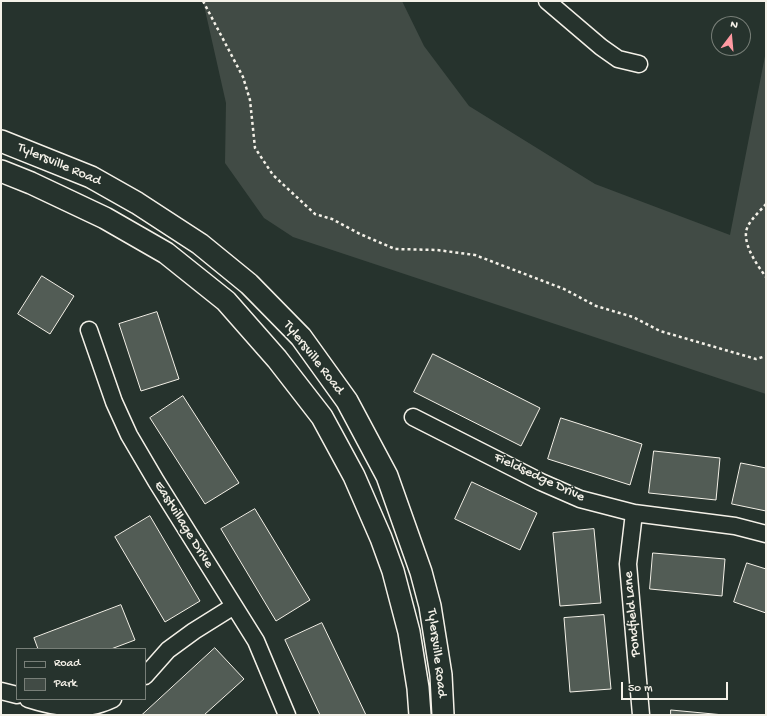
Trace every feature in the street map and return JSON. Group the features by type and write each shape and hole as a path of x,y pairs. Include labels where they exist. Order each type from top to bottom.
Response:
{"main road":[{"name":"Tylersville Road","path":"1,141 91,176 144,207 200,244 249,284 301,337 347,401 387,476 421,572 430,606 441,675 443,715"},
{"name":"Tylersville Road","path":"1,171 31,183 105,218 166,253 226,301 277,359 322,417 354,476 381,538 395,578 409,632 418,688 420,715"}],"street":[{"path":"547,1 601,48 618,58 639,64"},
{"name":"Eastvillage Drive","path":"89,330 114,402 129,435 256,641 287,715"},
{"name":"Fieldsedge Drive","path":"413,417 541,482 573,496 634,513 735,526 766,534"},
{"name":"Pondfield Lane","path":"634,513 628,564 641,715"},
{"path":"146,675 168,650 194,631 234,606"},
{"path":"1,691 16,695"},
{"path":"31,700 46,705 86,711 111,700"}],"path":[{"path":"203,1 243,77 250,100 255,148 272,175 315,214 332,219 360,234 395,249 437,250 475,255 564,289 596,306 633,317 660,331 756,359 766,356"},
{"path":"766,204 747,226 746,237 753,259 766,277"}],"green space":[{"path":"203,1 402,1 424,46 469,106 595,184 730,235 766,51 766,394 293,237 264,218 225,163 226,103"}],"building":[{"path":"42,276 74,296 50,334 18,314"},
{"path":"157,312 179,379 141,391 119,324"},
{"path":"433,354 540,408 521,446 414,392"},
{"path":"183,396 239,483 205,504 150,418"},
{"path":"561,418 642,444 630,485 548,459"},
{"path":"654,451 720,458 716,500 649,493"},
{"path":"741,463 766,468 766,511 732,504"},
{"path":"472,482 537,513 520,550 455,519"},
{"path":"255,509 310,600 276,621 221,529"},
{"path":"150,516 200,601 165,622 115,537"},
{"path":"594,529 601,603 560,606 553,533"},
{"path":"653,553 725,559 722,596 650,589"},
{"path":"747,563 766,569 766,613 734,602"},
{"path":"121,605 135,640 114,648 38,648 34,638"},
{"path":"604,615 611,689 570,692 564,618"},
{"path":"322,623 366,715 320,715 285,640"},
{"path":"215,648 244,679 204,715 142,715"},
{"path":"671,710 724,715 671,715"}]}
